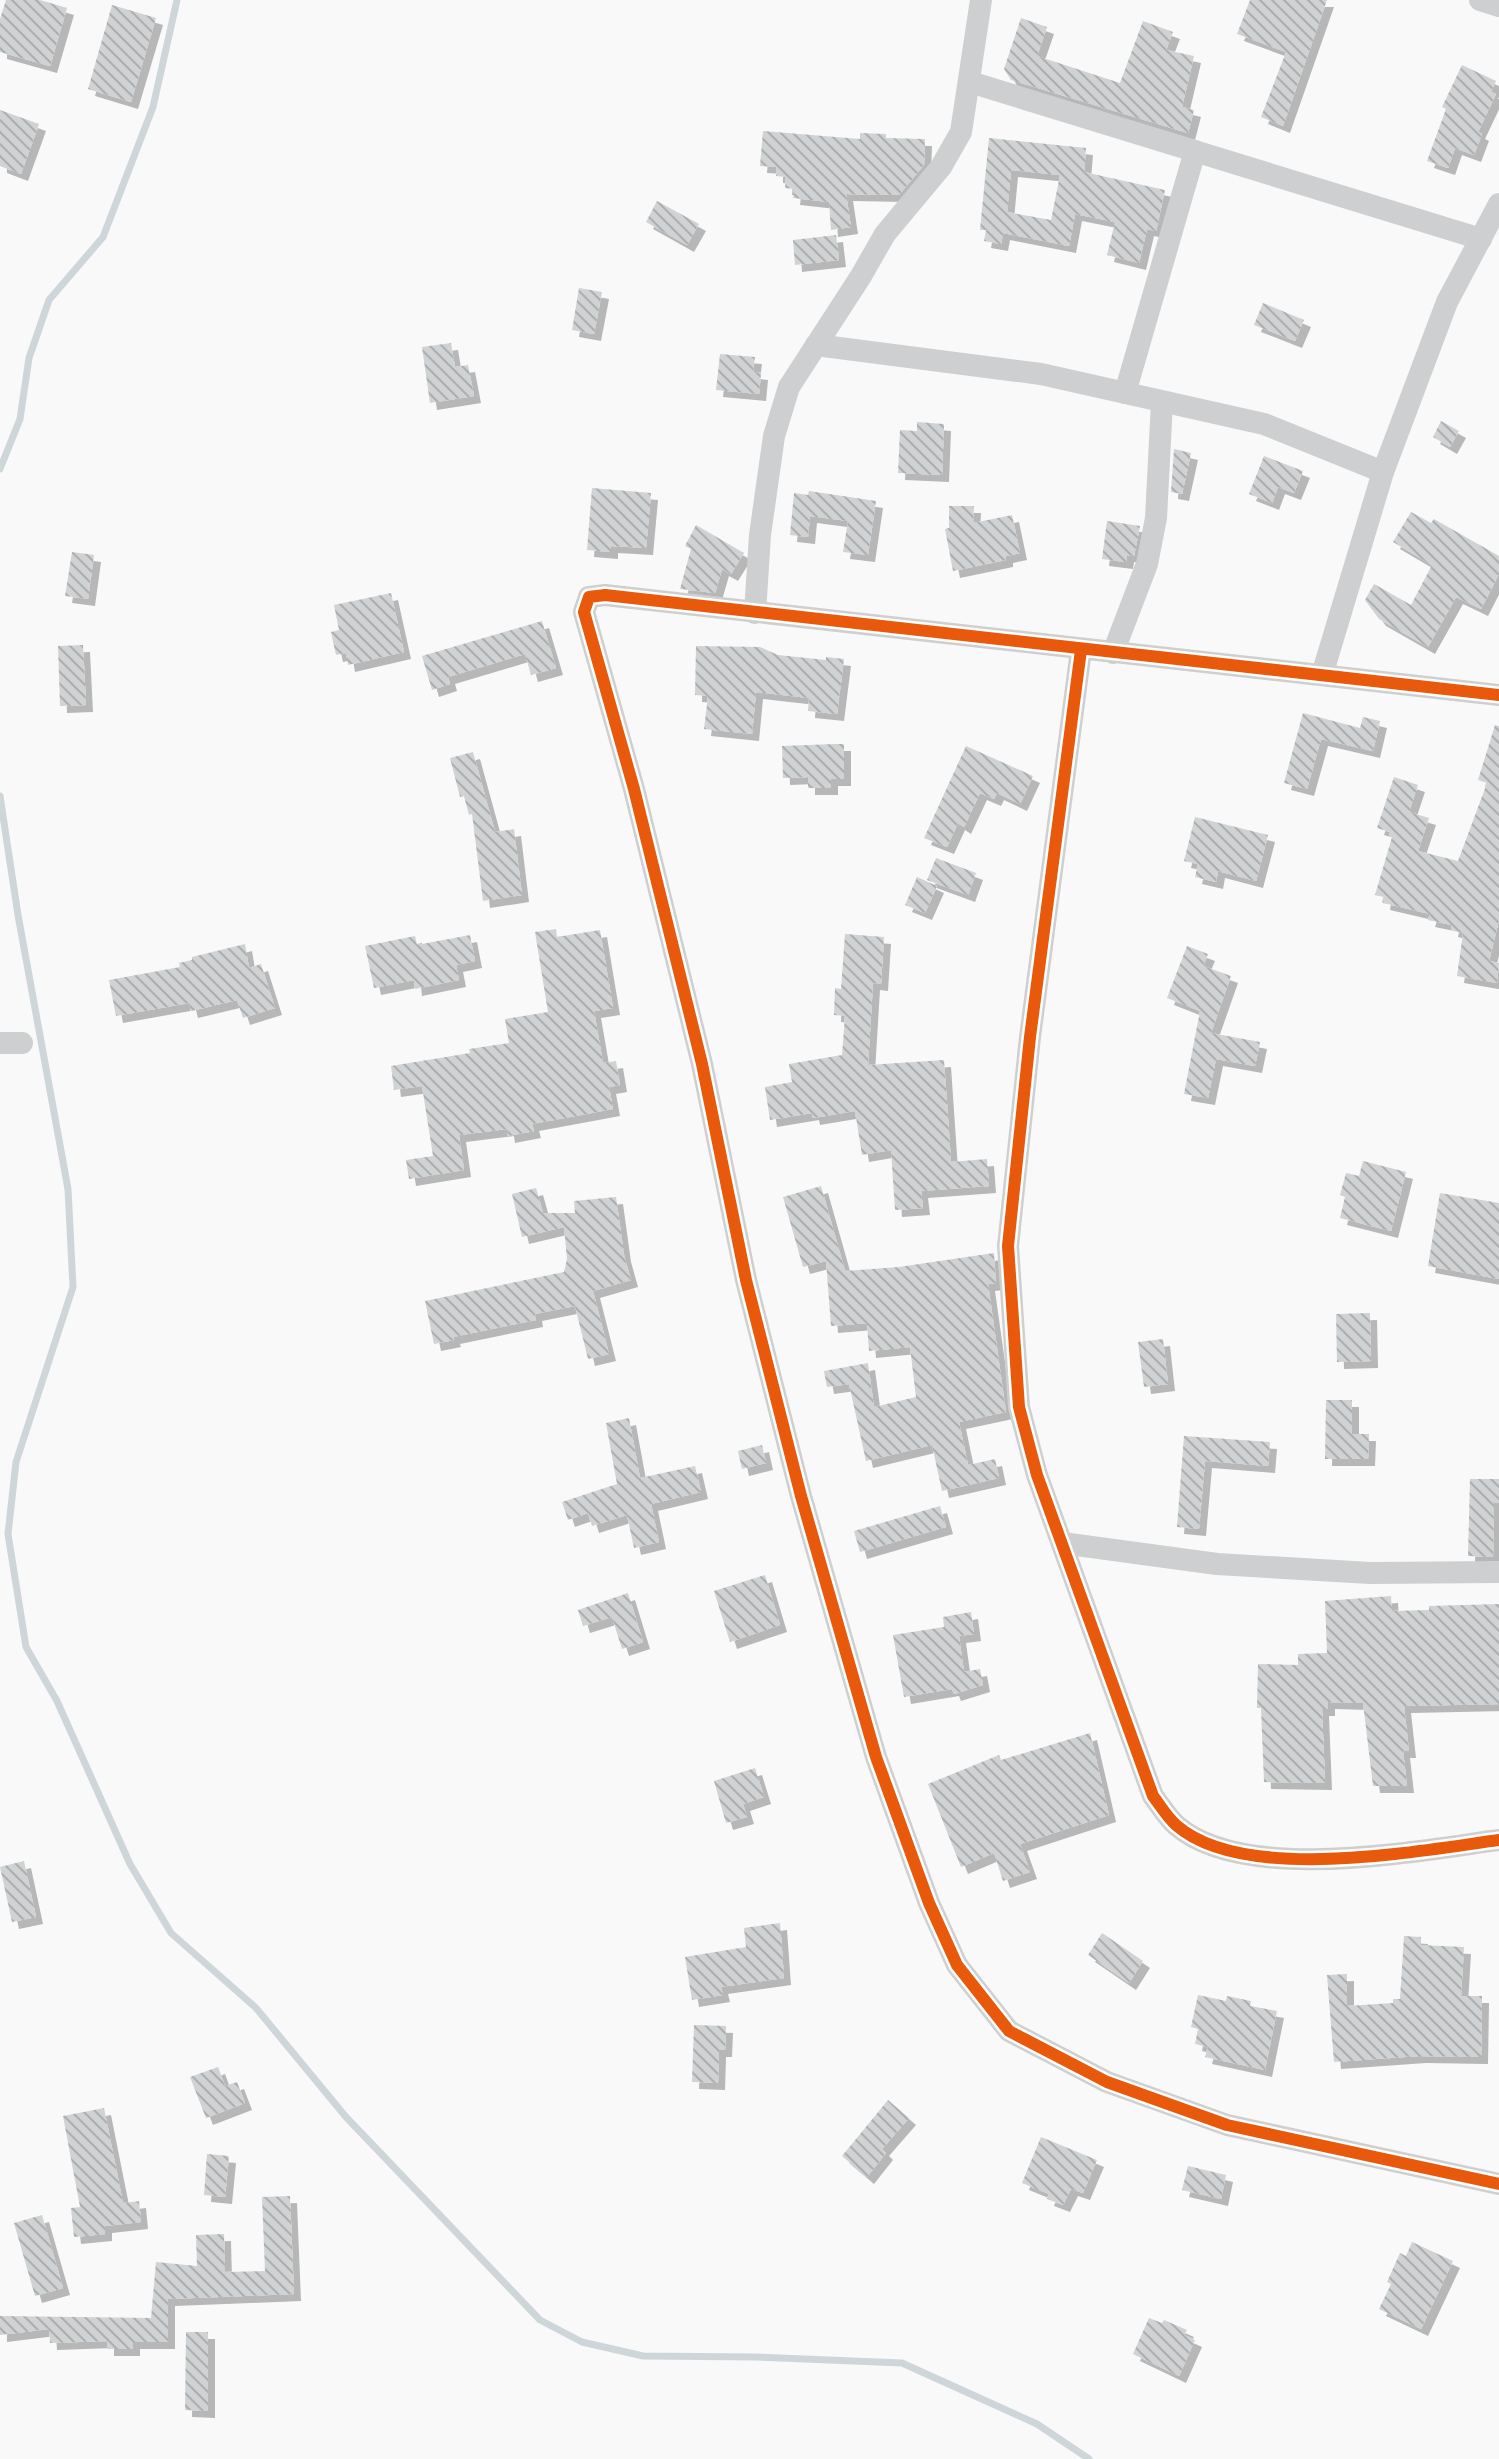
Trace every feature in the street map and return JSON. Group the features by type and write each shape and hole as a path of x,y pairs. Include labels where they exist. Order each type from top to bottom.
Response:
{"street":[{"path":"755,613 760,535 774,436 789,387 885,234 941,167 961,132 981,0"},
{"path":"1480,0 1499,6"},
{"path":"970,82 1481,239"},
{"path":"1125,393 1195,151"},
{"path":"1322,675 1383,472 1447,302 1499,204"},
{"path":"816,345 1041,374 1264,424 1383,472"},
{"path":"1113,653 1147,564 1156,518 1162,402"},
{"path":"1499,695 605,595 589,597 584,612 634,789 698,1049 746,1280 801,1496 876,1757 929,1903 957,1965 1009,2031 1107,2082 1227,2125 1499,2184"},
{"path":"1081,650 1030,1037 1008,1246 1019,1407 1037,1475 1153,1796 1176,1825 1213,1846 1269,1859 1375,1857 1499,1840"},
{"path":"1062,1543 1217,1564 1370,1573 1499,1572"}],"building":[{"path":"6,0 40,0 67,8 50,66 0,52 0,19"},
{"path":"1250,0 1327,0 1283,126 1261,117 1286,52 1237,34"},
{"path":"112,5 156,18 131,102 88,89"},
{"path":"1021,18 1047,27 1037,56 1120,83 1143,21 1173,32 1166,50 1194,56 1182,107 1194,110 1188,133 1011,80 1004,69"},
{"path":"1462,65 1496,81 1491,92 1496,94 1478,132 1482,134 1474,155 1455,148 1448,168 1427,161 1446,109 1442,107"},
{"path":"0,110 39,124 21,174 0,166"},
{"path":"763,131 860,139 860,133 886,134 886,138 925,139 924,165 899,195 846,194 851,227 831,230 829,202 793,198 794,189 785,188 786,177 776,176 776,167 760,166"},
{"path":"989,138 1086,148 1084,172 1165,190 1156,231 1147,229 1139,263 1107,255 1115,222 1075,214 1069,246 1003,233 1001,244 984,241 986,230 980,230","holes":["1011,170 1060,175 1051,220 1007,212"]},
{"path":"657,201 699,224 687,245 646,222"},
{"path":"836,235 839,260 795,265 793,240"},
{"path":"579,288 602,292 594,334 572,330"},
{"path":"1263,303 1304,320 1295,341 1254,325"},
{"path":"451,343 455,367 468,365 474,396 430,403 422,347"},
{"path":"720,354 755,357 753,372 761,373 759,394 716,390"},
{"path":"1441,421 1459,431 1450,447 1433,437"},
{"path":"917,422 944,424 942,475 898,473 900,430 917,431"},
{"path":"1174,449 1191,453 1182,494 1171,492"},
{"path":"1264,456 1303,471 1294,493 1278,487 1272,503 1249,494"},
{"path":"592,488 651,493 646,548 611,546 611,552 587,550"},
{"path":"809,491 876,501 868,555 843,552 848,521 810,516 808,537 790,535 794,493 808,495"},
{"path":"949,506 974,506 973,523 1012,515 1020,553 1006,556 1006,560 953,571 945,529 949,528"},
{"path":"1411,512 1431,523 1434,519 1499,556 1499,574 1481,609 1456,597 1428,647 1379,619 1365,600 1374,584 1411,605 1432,565 1393,542"},
{"path":"1107,521 1140,526 1134,556 1127,555 1126,562 1102,559"},
{"path":"696,525 744,553 731,574 722,569 715,593 680,589 691,549 685,546"},
{"path":"72,552 94,555 88,599 65,596"},
{"path":"391,593 404,652 348,665 346,653 336,655 331,632 339,630 334,605"},
{"path":"542,621 556,668 531,675 525,654 448,677 450,684 432,690 422,656"},
{"path":"83,645 86,705 60,706 58,646"},
{"path":"696,646 760,647 778,655 844,659 837,714 808,711 809,698 756,692 752,734 704,729 708,696 695,695"},
{"path":"1303,713 1360,728 1363,717 1380,721 1373,751 1321,739 1307,789 1284,783"},
{"path":"1495,725 1499,726 1499,920 1489,961 1499,963 1497,983 1457,976 1463,933 1451,930 1452,925 1428,920 1430,914 1383,903 1384,897 1375,895 1392,837 1389,836 1390,832 1377,828 1394,777 1418,785 1409,812 1429,818 1418,851 1458,861 1487,783 1478,780"},
{"path":"844,744 844,779 831,779 831,788 808,788 808,777 783,778 782,746"},
{"path":"966,746 1033,776 1020,804 997,793 994,799 980,793 964,827 958,823 947,847 924,838"},
{"path":"473,752 495,832 514,829 522,895 483,901 472,814 469,815 464,796 460,797 450,758"},
{"path":"1195,817 1268,835 1256,881 1218,871 1216,882 1195,877 1198,864 1184,861"},
{"path":"936,858 976,873 968,895 927,880"},
{"path":"917,877 937,886 925,913 905,905"},
{"path":"556,929 557,937 600,930 613,1008 594,1011 603,1063 616,1061 620,1085 609,1087 613,1109 532,1124 534,1131 508,1136 507,1129 459,1135 464,1170 409,1179 406,1160 433,1156 422,1086 394,1090 391,1066 509,1043 505,1019 548,1012 535,932"},
{"path":"845,934 884,937 881,984 873,983 868,1065 944,1060 951,1162 987,1159 989,1186 921,1191 923,1208 895,1210 891,1150 862,1155 855,1111 813,1118 812,1113 770,1120 765,1087 792,1082 789,1064 842,1055 845,1016 834,1015 835,988 841,989"},
{"path":"470,935 475,961 456,965 459,980 415,989 414,980 374,988 365,946 415,936 417,945"},
{"path":"245,944 249,968 261,964 275,1008 243,1018 237,1000 191,1011 189,1003 116,1016 109,980 180,967 179,963 192,960 192,957"},
{"path":"1187,946 1208,954 1203,966 1231,976 1211,1033 1260,1042 1255,1066 1216,1059 1208,1098 1184,1094 1200,1011 1167,998"},
{"path":"1363,1161 1406,1172 1391,1231 1340,1218 1345,1197 1340,1195 1346,1173 1359,1176"},
{"path":"821,1186 845,1271 899,1267 994,1253 996,1283 988,1284 1006,1412 959,1422 968,1465 995,1459 999,1478 942,1491 932,1445 866,1461 849,1384 827,1387 824,1371 868,1363 874,1407 916,1397 910,1347 869,1351 867,1323 831,1326 826,1261 803,1267 783,1197"},
{"path":"536,1188 543,1213 575,1213 574,1201 616,1197 624,1255 631,1280 593,1291 609,1354 588,1359 575,1306 535,1314 536,1320 453,1337 454,1340 434,1344 425,1301 564,1272 567,1259 564,1227 522,1237 512,1194"},
{"path":"1440,1193 1499,1203 1499,1279 1428,1266"},
{"path":"1370,1313 1371,1361 1337,1362 1336,1314"},
{"path":"1163,1339 1168,1384 1144,1387 1138,1342"},
{"path":"1326,1400 1352,1400 1352,1434 1369,1434 1368,1459 1325,1459"},
{"path":"629,1418 640,1478 695,1466 701,1492 651,1504 659,1542 634,1548 627,1515 592,1526 588,1513 568,1520 562,1502 617,1484 606,1423"},
{"path":"1184,1436 1270,1442 1268,1466 1205,1461 1199,1529 1177,1527"},
{"path":"762,1445 766,1463 742,1469 738,1451"},
{"path":"1470,1479 1499,1479 1499,1503 1494,1502 1493,1557 1468,1556"},
{"path":"940,1506 946,1527 860,1552 854,1531"},
{"path":"765,1575 780,1625 730,1642 714,1591"},
{"path":"628,1593 643,1642 622,1649 612,1617 583,1626 578,1610"},
{"path":"1391,1596 1392,1611 1429,1610 1429,1606 1499,1604 1499,1704 1404,1706 1409,1751 1403,1751 1407,1786 1373,1786 1363,1703 1328,1702 1328,1709 1322,1709 1325,1783 1264,1782 1261,1708 1257,1708 1258,1664 1298,1665 1298,1654 1327,1653 1325,1601"},
{"path":"971,1612 974,1634 959,1636 964,1672 980,1669 983,1685 954,1694 952,1689 904,1697 893,1635 944,1627 943,1617"},
{"path":"1090,1733 1109,1815 1020,1844 1030,1872 1003,1881 994,1853 961,1867 928,1784 999,1755 1001,1760"},
{"path":"755,1768 764,1797 743,1804 747,1817 726,1823 714,1781"},
{"path":"24,1861 36,1917 12,1922 0,1867"},
{"path":"780,1923 784,1978 721,1987 723,1995 692,2000 685,1957 746,1947 744,1928"},
{"path":"1102,1933 1143,1961 1129,1983 1088,1955"},
{"path":"1404,1936 1421,1937 1421,1945 1464,1947 1461,1996 1482,1996 1481,2057 1419,2056 1334,2062 1327,1975 1347,1974 1347,2006 1393,2003 1393,1999 1400,1999"},
{"path":"1198,1995 1226,2001 1227,1996 1251,2001 1250,2006 1277,2011 1265,2070 1205,2057 1208,2047 1195,2044 1198,2029 1191,2027"},
{"path":"694,2025 726,2026 725,2050 719,2050 718,2083 692,2082"},
{"path":"218,2067 225,2086 237,2082 245,2103 206,2118 190,2077"},
{"path":"888,2100 909,2118 882,2149 886,2153 867,2177 842,2156"},
{"path":"104,2108 123,2203 139,2201 141,2222 105,2226 105,2234 74,2237 71,2208 80,2207 63,2116"},
{"path":"1041,2137 1097,2160 1083,2193 1071,2189 1063,2205 1047,2199 1049,2194 1022,2183"},
{"path":"207,2154 229,2156 225,2197 204,2195"},
{"path":"1188,2166 1226,2175 1221,2199 1182,2190"},
{"path":"290,2196 294,2294 168,2299 168,2342 133,2342 133,2349 107,2349 107,2341 50,2343 49,2329 0,2335 0,2316 151,2318 156,2262 197,2266 196,2235 224,2234 225,2272 265,2271 262,2197"},
{"path":"42,2215 63,2288 35,2296 14,2223"},
{"path":"1412,2242 1453,2261 1421,2329 1379,2309 1391,2284 1387,2282 1400,2253 1406,2256"},
{"path":"1149,2318 1162,2323 1164,2320 1187,2330 1184,2335 1195,2340 1179,2376 1133,2354"},
{"path":"186,2332 208,2332 208,2411 185,2410"}],"waterway":[{"path":"0,469 20,419 29,358 49,300 103,237 153,107 177,0"},
{"path":"0,796 18,915 68,1189 73,1287 16,1462 8,1534 26,1647 57,1701 130,1864 171,1933 256,2008 346,2117 540,2320 582,2342 643,2356 902,2363 1037,2424 1089,2459"}],"cycle path":[{"path":"1499,695 605,595 589,597 584,612 634,789 702,1064 746,1280 801,1496 876,1757 929,1903 957,1965 1009,2031 1107,2082 1227,2125 1499,2184"},
{"path":"1081,650 1030,1037 1008,1246 1019,1407 1037,1475 1153,1796 1176,1825 1206,1843 1243,1854 1286,1859 1378,1856 1499,1840"}]}
